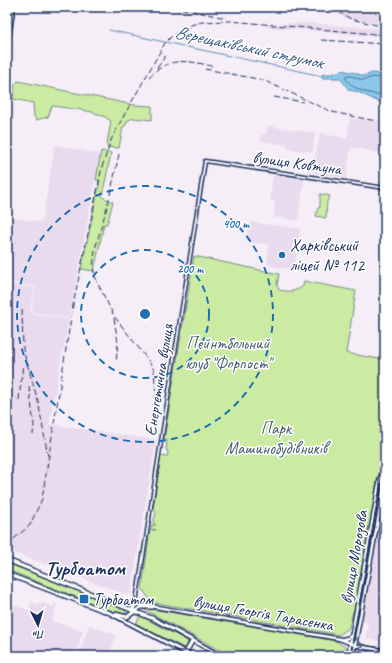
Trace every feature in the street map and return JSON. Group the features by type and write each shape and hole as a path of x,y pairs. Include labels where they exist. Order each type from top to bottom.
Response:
{"main road":[{"path":"7,12 8,7"},
{"path":"7,49 13,7"},
{"name":"вулиця Морозова","path":"348,656 379,484 385,462"},
{"name":"вулиця Морозова","path":"353,656 385,482"},
{"path":"7,560 156,620 221,656"},
{"path":"7,574 110,614 192,656"},
{"name":"вулиця Георгія Тарасенка","path":"110,601 136,604 340,639 355,645 385,651"},
{"path":"110,614 124,617 130,615 136,604"},
{"path":"133,611 142,607 153,607"},
{"path":"124,617 128,613 126,608"},
{"path":"340,639 347,639 352,634"},
{"path":"186,652 193,640"}],"street":[{"name":"вулиця Ковтуна","path":"205,161 385,188"},
{"name":"Енергетична вулиця","path":"136,604 205,161"}],"shaded area":[{"path":"355,9 385,14 385,25 345,18 339,14 341,10"},
{"path":"308,23 385,29 385,37 266,27 267,24"},
{"path":"385,112 385,154 351,147 346,178 313,173 320,133 347,139 350,118 381,121"},
{"path":"267,126 315,133 313,152 288,149 287,145 260,141 262,134 266,134"},
{"path":"55,145 100,154 69,318 32,312 35,286 7,282 7,217 42,222"},
{"path":"273,175 301,179 304,181 298,221 274,217 275,202 270,200"},
{"name":"Харківський ліцей № 112","path":"250,222 300,229 294,270 267,265 269,245 246,241"},
{"name":"Турбоатом","path":"7,284 34,287 30,313 69,319 49,424 156,440 131,593 127,595 7,550"},
{"path":"385,495 385,642 366,639 368,623 362,622 377,530"},
{"path":"32,601 36,604 42,603 53,607 55,603 57,604 52,621 83,631 77,649 69,656 7,656 7,603 28,610"},
{"name":"Турбоатом","path":"89,625 116,635 109,656 78,656"}],"green space":[{"path":"18,81 134,105 152,106 152,120 133,118 127,121 126,125 123,127 119,148 107,147 111,121 91,112 52,106 48,117 36,120 34,116 33,103 13,99 15,84"},
{"path":"101,151 111,153 102,197 113,202 107,224 104,224 94,271 81,269 100,181 96,180"},
{"path":"320,194 330,196 327,201 326,218 316,216 318,208 320,207"},
{"name":"Парк Машинобудівників","path":"194,256 279,274 277,285 279,290 289,291 298,289 303,286 304,281 356,291 346,353 385,360 385,456 377,480 371,522 355,608 349,628 339,635 151,602 142,588 150,530 156,530 151,529 152,525 156,525 153,523 156,513 153,508 161,456 167,457 168,451 166,450 167,440 164,439"},
{"path":"385,466 385,478 357,633 353,632 378,493"},
{"path":"7,563 124,609 127,614 122,615 7,570"},
{"path":"146,608 336,641 345,647 343,656 231,656 143,609"},
{"path":"140,616 188,641 186,649 136,624"}],"water":[{"path":"342,70 363,76 373,73 385,75 385,95 379,102 358,92 349,90 340,78 322,78 323,74 332,74"}],"waterway":[{"name":"Верещаківський струмок","path":"109,30 322,76"}],"tram line":[{"path":"385,468 377,502 354,635 356,639 363,644 385,648"},
{"path":"351,656 356,648 366,645"}],"railway":[{"path":"173,7 226,18"},
{"path":"330,7 351,19 385,27"},
{"path":"7,545 30,525 42,499 73,305 102,167 111,140 165,43 172,36 191,25 202,22 230,21 385,35"},
{"path":"321,40 385,44"},
{"path":"157,68 167,54"},
{"path":"149,77 156,71 171,63 194,62 212,66"},
{"path":"205,69 263,80 332,112 376,121"},
{"path":"274,97 303,102"},
{"path":"119,154 109,200 95,249 93,268 97,282 114,316 154,370 156,396 150,425"},
{"path":"22,310 23,350 38,401 48,456"},
{"path":"114,318 118,343 116,362"},
{"path":"19,400 23,364"},
{"path":"29,386 34,425 33,434"}],"place":[{"name":"Харківський ліцей № 112","path":"282,255"},
{"name":"Турбоатом","path":"84,599"}],"district":[{"name":"Турбоатом","path":"85,568"}],"park label":[{"name":"Пейнтбольний клуб \"Форпост\"","path":"228,353"}]}
